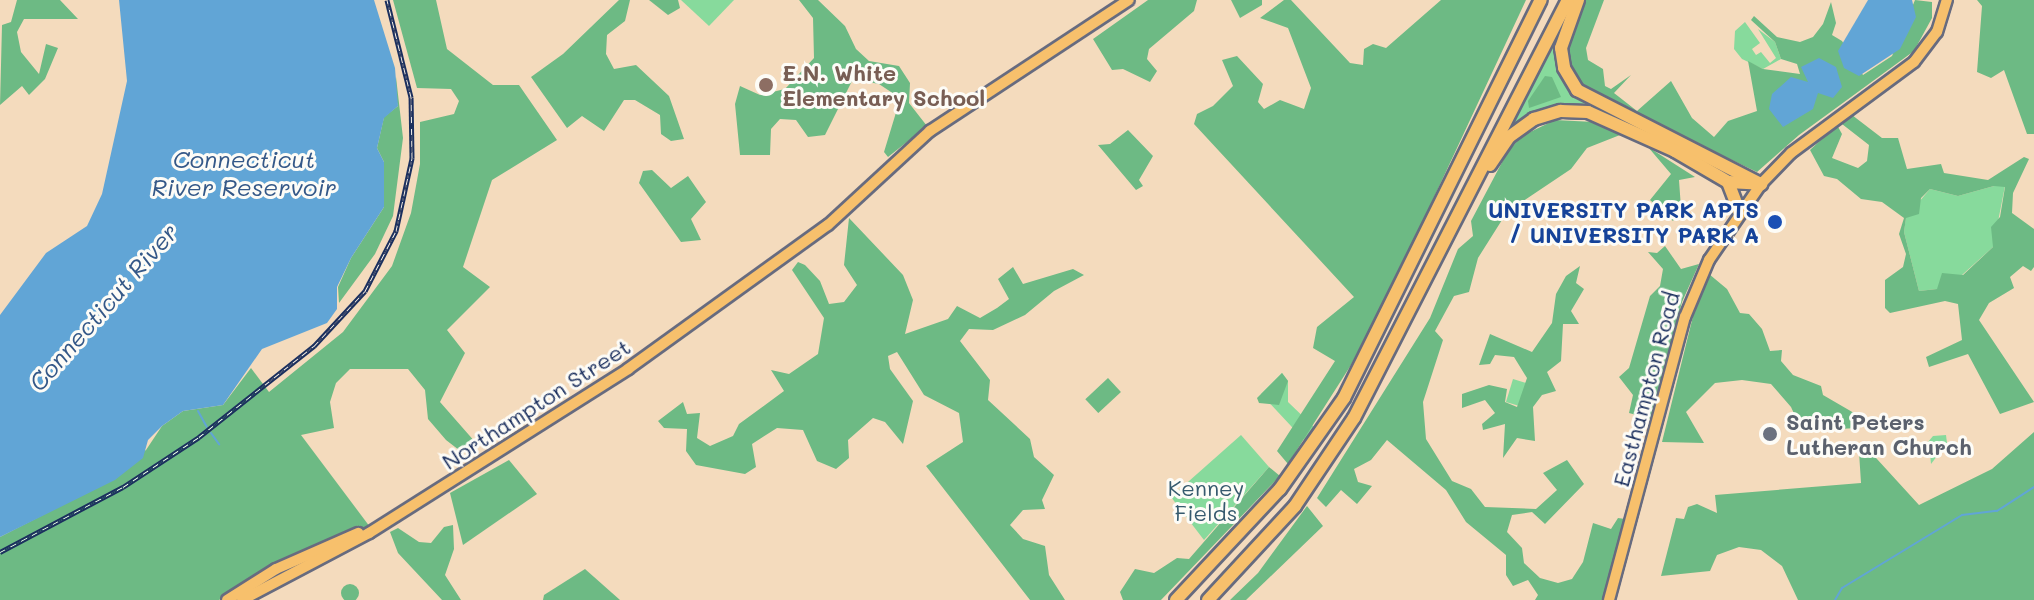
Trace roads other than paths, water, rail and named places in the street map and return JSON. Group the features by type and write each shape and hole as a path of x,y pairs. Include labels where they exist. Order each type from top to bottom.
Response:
{"highway":[{"path":"1176,600 1280,489 1300,463 1376,339 1478,121 1541,0"},
{"path":"1208,600 1295,506 1383,371 1568,0"},
{"path":"1578,0 1561,48 1564,68 1577,90 1761,184"},
{"path":"1457,219 1509,137 1534,119 1561,111 1607,117 1728,182 1761,184"},
{"path":"1728,182 1740,213"}],"main road":[{"name":"Northampton Street","path":"393,517 581,401 698,320 828,225 921,137 1129,0"},
{"name":"Easthampton Road","path":"1609,600 1691,296 1740,213 1761,184 1803,143 1914,62 1937,32 1947,0"},
{"path":"227,600 276,569 393,517"},
{"path":"242,600 393,517"}],"water":[{"name":"Connecticut River Reservoir","path":"119,0 374,0 395,68 398,106 384,118 377,148 384,162 384,207 351,258 337,287 337,309 327,323 262,349 223,405 183,411 148,440 143,458 115,480 0,537 0,315 46,253 87,226 102,194 127,81"},
{"path":"1868,0 1912,0 1916,17 1900,49 1859,76 1844,68 1838,51"},
{"path":"1819,58 1836,67 1842,87 1833,98 1818,93 1813,109 1783,127 1769,109 1772,94 1791,77 1808,82 1801,67"}],"waterway":[{"path":"198,411 207,427"},
{"path":"211,433 219,444"},
{"path":"1835,600 1842,588 1962,515 1997,511 2034,487"}],"railway":[{"path":"0,552 123,487 199,437 314,346 365,291 396,231 412,158 411,97 387,0"}],"place":[{"name":"E.N. White Elementary School","path":"766,85"},
{"name":"UNIVERSITY PARK APTS / UNIVERSITY PARK A","path":"1775,222"},
{"name":"Saint Peters Lutheran Church","path":"1770,434"}],"water label":[{"name":"Connecticut River","path":"103,307"}],"park label":[{"name":"Kenney Fields","path":"1206,500"}]}
